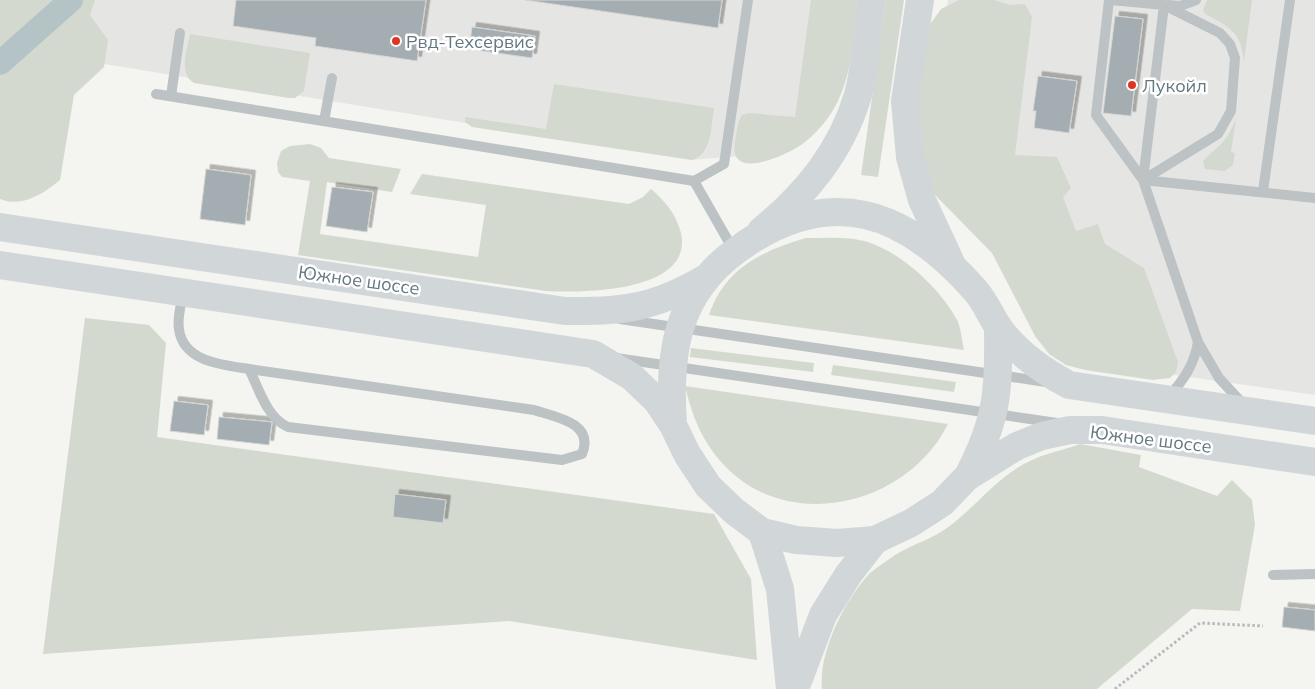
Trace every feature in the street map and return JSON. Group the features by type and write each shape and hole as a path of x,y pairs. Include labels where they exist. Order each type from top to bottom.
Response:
{"main road":[{"path":"743,246 787,210 809,187 828,161 846,130 858,93 872,0"},
{"path":"920,0 905,101 910,156 922,200 951,263"},
{"name":"Южное шоссе","path":"0,227 565,311 602,312 636,308 675,295 711,274 743,246 784,222 815,214 852,212 885,219 914,236 951,263 978,292 998,326 1020,352 1043,370 1069,385 1315,421"},
{"name":"Южное шоссе","path":"0,265 593,354 618,367 643,386 673,425 687,454 708,486 734,511 762,532 816,542 875,540 911,523 942,503 967,478 1017,446 1042,436 1070,430 1102,430 1315,462"},
{"name":"Южное шоссе","path":"673,425 670,389 678,328 691,300 711,274"},
{"name":"Южное шоссе","path":"967,478 986,442 994,414 999,375 998,326"},
{"path":"762,532 780,589 790,689"},
{"path":"795,689 823,615 848,575 875,540"}],"lane":[{"path":"156,94 694,181 724,164 748,0"},
{"path":"1196,0 1180,6 1110,0 1096,115 1143,180 1198,342 1219,378 1250,412"},
{"path":"1263,191 1290,0"},
{"path":"1143,180 1164,5"},
{"path":"1143,180 1218,134 1231,111 1235,58 1230,44 1220,33 1164,5"},
{"path":"171,96 180,33"},
{"path":"324,121 332,78"},
{"path":"1143,180 1263,191 1315,198"},
{"path":"694,181 743,246"},
{"path":"183,292 179,331 185,343 196,355 217,365 249,369 534,410 579,427 585,436 585,446 582,454 562,460 288,427 278,423 269,410 249,369"},
{"path":"565,311 1069,385"},
{"path":"1166,399 1182,382 1195,359 1198,342"},
{"path":"593,354 1102,430"},
{"path":"1273,574 1315,574"}],"path":[{"path":"1115,689 1200,623 1263,626"}],"shaded area":[{"path":"0,0 833,0 813,134 782,148 751,155 692,160 0,47"},
{"path":"0,0 95,0 90,15 108,40 104,67 74,95 60,180 39,195 16,202 0,199"},
{"path":"811,0 858,0 850,64 838,101 819,129 797,147 787,153 761,162 750,163 740,161 735,154 735,141 738,124 742,115 749,113 795,117"},
{"path":"886,0 904,0 878,177 861,175"},
{"path":"948,0 1315,0 1315,395 1105,365 933,95"},
{"path":"959,0 994,0 1010,5 1025,4 1032,17 1015,155 1057,157 1071,188 1063,197 1076,231 1098,224 1105,244 1144,268 1178,362 1176,372 1170,378 1153,380 1085,370 1066,365 1049,354 1035,336 992,253 928,186 913,133 926,30 941,9"},
{"path":"1207,0 1252,0 1244,61 1237,36 1227,27 1205,14 1203,10"},
{"path":"190,34 310,53 304,91 295,98 289,98 194,83 189,79 185,67"},
{"path":"554,84 714,108 707,146 699,157 692,160 472,127 465,122 465,117 546,129"},
{"path":"1236,118 1231,152 1235,153 1233,165 1225,171 1205,169 1203,161 1226,138"},
{"path":"310,144 321,148 329,158 401,169 392,192 327,182 320,234 478,257 486,205 410,194 422,174 629,204 643,197 651,189 666,204 676,220 681,233 680,253 670,268 653,278 632,285 608,289 562,292 298,255 310,181 282,177 278,172 277,163 281,151 290,146"},
{"path":"806,238 845,238 868,242 881,247 907,264 931,284 950,308 958,323 964,350 709,315 716,299 735,273 760,256"},
{"path":"85,318 149,325 166,343 157,437 714,514 751,579 757,660 509,621 43,654"},
{"path":"691,348 814,363 813,372 690,357"},
{"path":"833,365 956,382 954,392 831,375"},
{"path":"685,386 948,424 930,452 905,474 876,491 845,501 812,504 780,499 750,486 723,464 709,446 699,428"},
{"path":"1080,444 1141,455 1139,467 1217,496 1232,480 1252,500 1255,525 1240,611 1192,609 1097,689 822,689 824,659 835,627 851,597 870,573 895,555 944,530 961,517 998,482 1019,467 1042,456"}],"building":[{"path":"236,0 426,0 417,61 315,46 316,38 233,26"},
{"path":"525,0 722,0 718,28"},
{"path":"1115,16 1143,19 1131,116 1103,113"},
{"path":"472,27 535,36 532,58 469,49"},
{"path":"1038,76 1077,81 1069,133 1034,128 1036,111 1033,111"},
{"path":"206,169 251,175 245,225 200,219"},
{"path":"332,187 373,192 367,232 326,226"},
{"path":"174,401 208,405 204,435 170,431"},
{"path":"219,417 272,422 269,445 217,439"},
{"path":"395,494 446,500 443,523 393,517"},
{"path":"1284,607 1315,610 1315,631 1282,627"}],"waterway":[{"path":"0,63 71,0"}],"place":[{"name":"Рвд-Техсервис","path":"396,41"},
{"name":"Лукойл","path":"1132,85"}]}
